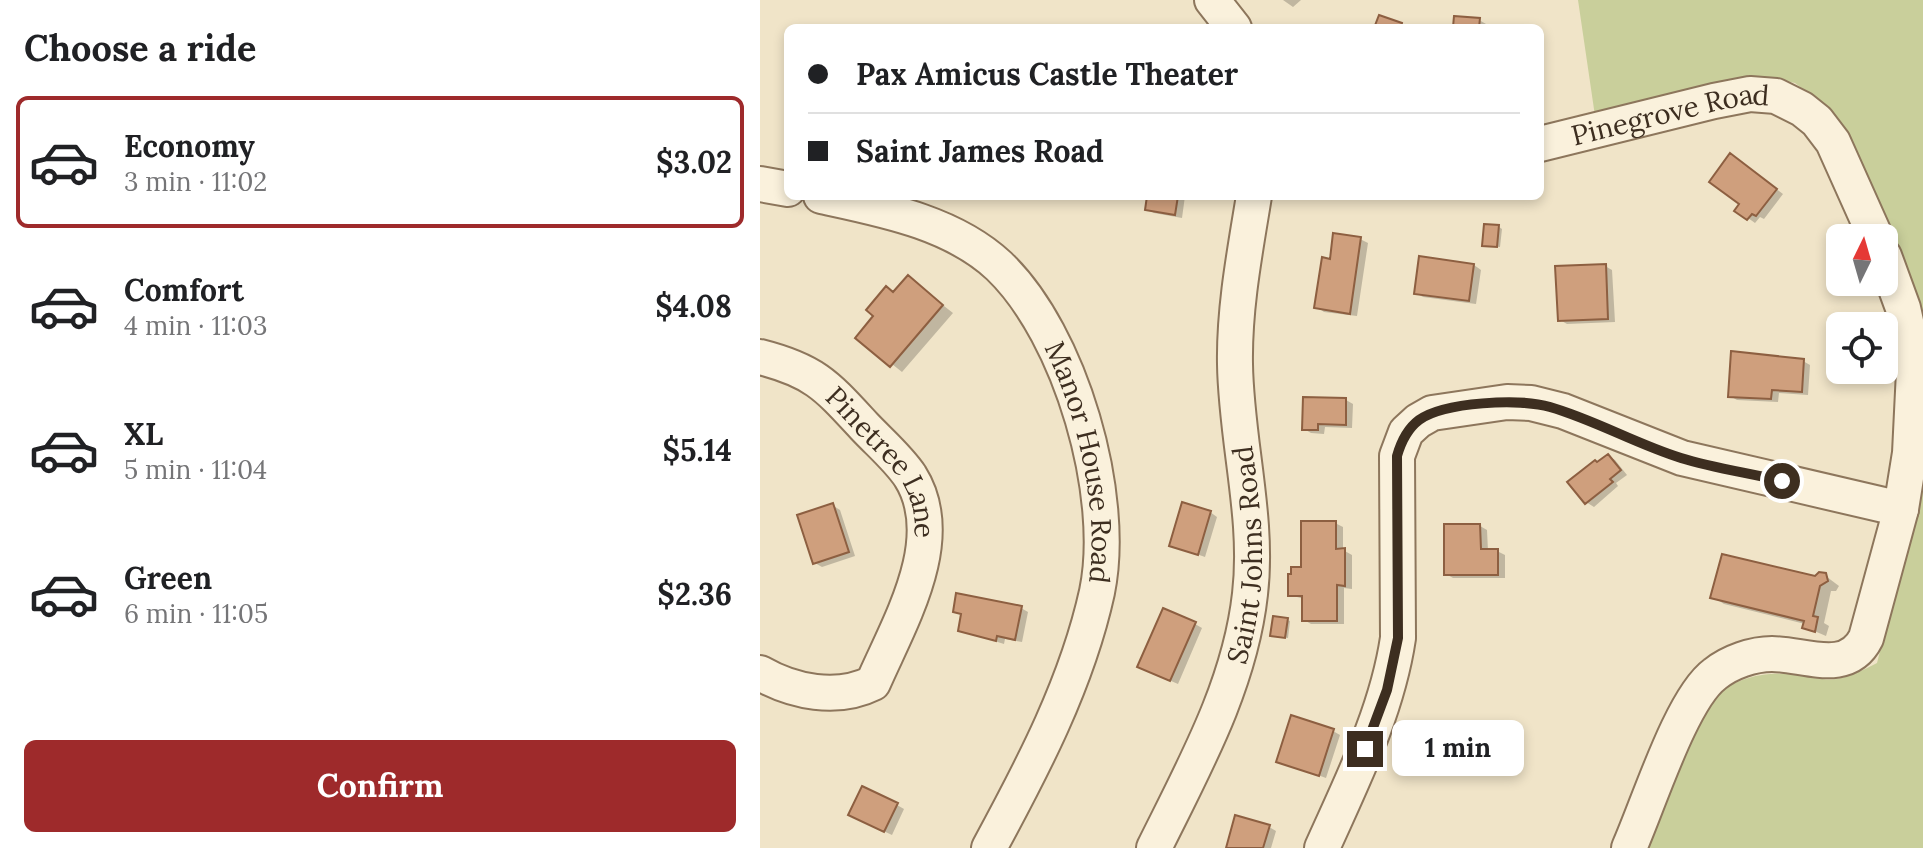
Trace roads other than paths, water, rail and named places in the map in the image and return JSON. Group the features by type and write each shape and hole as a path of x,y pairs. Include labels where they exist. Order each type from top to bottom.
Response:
{"street":[{"path":"1212,0 1231,24"},
{"name":"Pinegrove Road","path":"1544,143 1750,94 1787,100 1817,121 1833,142 1870,224"},
{"path":"760,184 784,188"},
{"name":"Manor House Road","path":"840,200 879,208 924,223 960,239 998,266 1028,303 1055,349 1093,456 1102,544 1098,589 1085,640 1027,778 989,848"},
{"name":"Saint Johns Road","path":"1154,848 1213,727 1244,633 1250,592 1251,546 1235,367 1242,275 1253,200"},
{"path":"1629,848 1669,749 1706,681 1727,666 1760,655 1841,659 1854,653 1866,638 1901,509 1910,453 1913,353 1898,294"},
{"name":"Pinetree Lane","path":"760,357 808,372 848,408 910,477 924,510 926,533 924,553 904,612 873,683 846,693 822,692 795,688 760,673"},
{"path":"1322,848 1374,725 1394,665 1398,638 1397,456 1406,432 1425,416 1441,410 1507,402 1547,406 1682,458 1901,509"}]}
